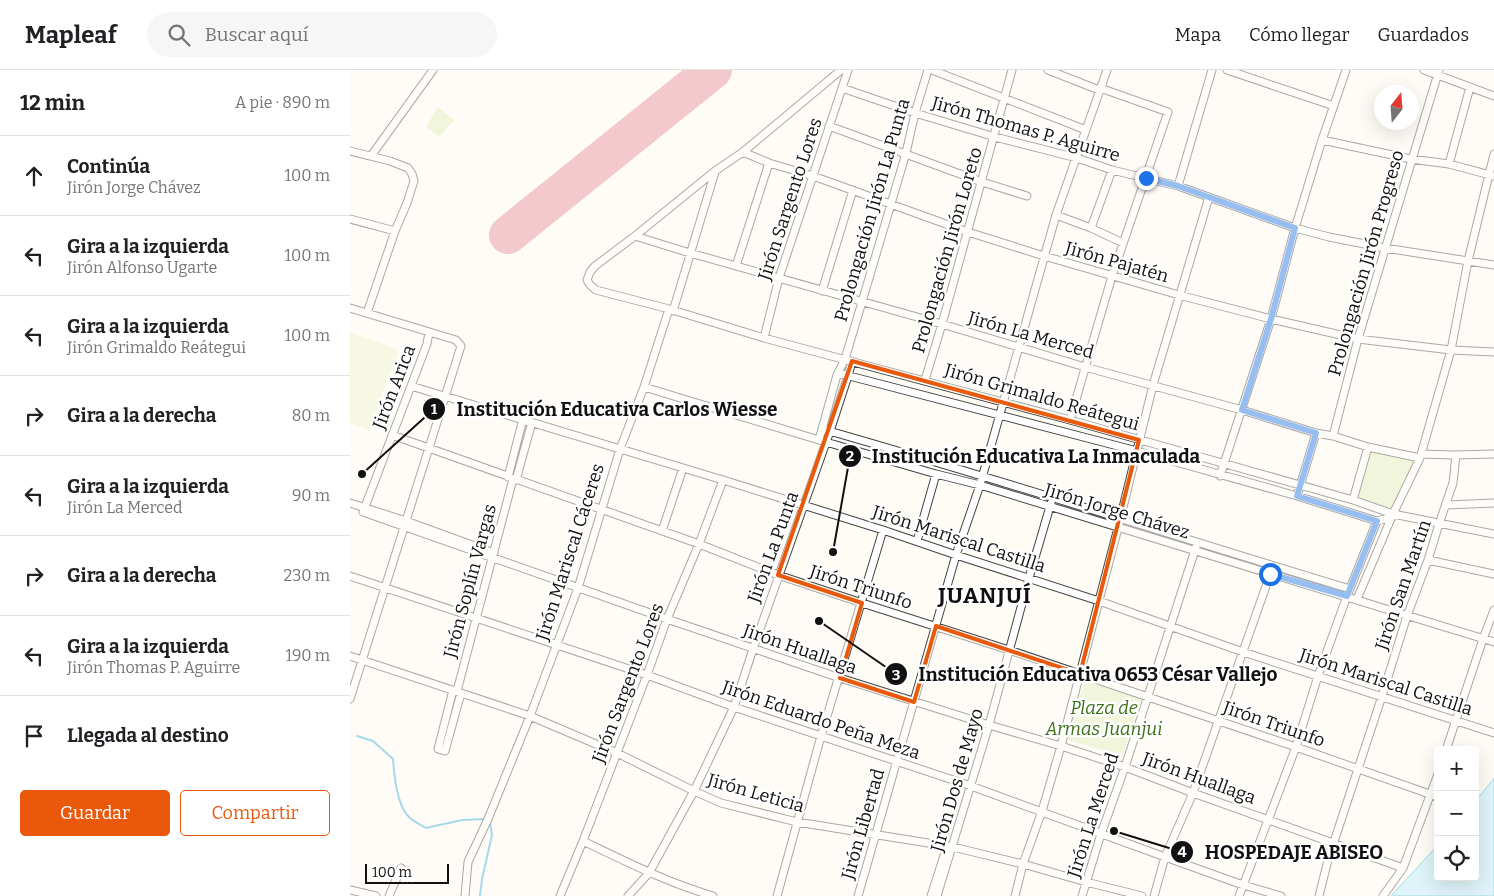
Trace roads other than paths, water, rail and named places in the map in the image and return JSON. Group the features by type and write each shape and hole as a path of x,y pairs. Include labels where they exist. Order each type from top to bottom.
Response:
{"street":[{"path":"371,156 433,70"},
{"path":"635,236 716,171 743,152 841,70"},
{"name":"Jirón Sargento Lores","path":"764,338 779,278 848,70"},
{"name":"Prolongación Jirón La Punta","path":"848,360 862,302 906,154 915,113 928,70"},
{"path":"932,70 1086,130"},
{"name":"Prolongación Jirón Loreto","path":"925,380 995,137 1012,70"},
{"path":"1048,70 1168,112 1112,276 1070,420"},
{"name":"Jirón Libertad","path":"858,896 956,555 980,485 1056,216 1107,70"},
{"path":"1178,186 1212,70"},
{"path":"1227,70 1334,106"},
{"path":"1220,476 1271,319 1295,228 1322,140 1346,70"},
{"path":"1424,70 1438,73 1494,96"},
{"name":"Prolongación Jirón Progreso","path":"1333,436 1358,339 1438,73"},
{"path":"1449,164 1470,87"},
{"name":"Jirón Thomas P. Aguirre","path":"842,88 915,113 995,137 1076,158 1112,170 1178,186 1295,228 1385,248 1494,265"},
{"path":"829,126 982,182 1027,196"},
{"path":"1322,140 1411,159 1449,164 1492,175"},
{"path":"350,150 408,168 414,181 367,313"},
{"name":"Jirón Pajatén","path":"743,152 891,203 968,232 1179,295 1358,339 1451,350 1494,352"},
{"path":"1358,599 1393,514 1420,456 1451,350 1468,261 1492,175 1494,154"},
{"path":"736,266 769,162"},
{"path":"1091,228 1112,170"},
{"name":"Jirón Mariscal Cáceres","path":"464,896 468,862 530,716 578,588 620,449 671,310 716,171"},
{"path":"822,291 853,190"},
{"path":"1015,896 1061,746 1121,518 1153,385 1210,197"},
{"path":"1056,216 1091,228 1123,243"},
{"path":"350,219 395,231"},
{"name":"Jirón La Merced","path":"635,236 690,254 942,324 1085,367 1242,410 1316,433 1333,436 1368,448 1420,456 1494,454"},
{"name":"Jirón Grimaldo Reátegui","path":"635,236 595,266 590,272 587,280 596,290 764,338 1070,420 1353,500 1393,514 1494,534"},
{"path":"350,308 456,340 461,346 350,699"},
{"name":"Jirón Arica","path":"365,508 412,386 430,332"},
{"name":"Jirón La Punta","path":"628,896 649,873 694,791 734,707 752,649 804,504 822,441 822,429 838,373 848,360"},
{"name":"Jirón La Punta","path":"822,441 830,432 848,376 848,360"},
{"name":"Jirón Grimaldo Reátegui","path":"838,373 1137,451 1220,476 1297,496 1377,521"},
{"name":"Jirón Mariscal Castilla","path":"412,386 804,504 1099,601 1243,652 1494,733"},
{"name":"Jirón Jorge Chávez","path":"644,386 822,441 980,485 1494,642"},
{"name":"Jirón Soplín Vargas","path":"457,691 438,749 445,751 457,691 512,478 523,419"},
{"name":"Jirón Soplín Vargas","path":"512,478 532,422"},
{"name":"Jirón Jorge Chávez","path":"822,429 1121,518 1350,589"},
{"path":"1297,496 1316,433"},
{"name":"Jirón Triunfo","path":"392,435 700,544 778,575 1147,696 1434,796"},
{"path":"1353,500 1368,448"},
{"name":"Jirón San Martín","path":"1319,896 1334,843 1407,616 1428,560 1453,483 1456,455"},
{"path":"662,531 683,468"},
{"path":"917,541 936,474"},
{"name":"Jirón Sargento Lores","path":"560,896 617,753 667,619 700,544 723,480"},
{"name":"Jirón Dos de Mayo","path":"931,896 971,786 1052,498"},
{"name":"Jirón Huallaga","path":"350,503 365,508 363,512 493,555 578,588 752,649 914,702 1125,767 1403,868"},
{"path":"1446,504 1494,503"},
{"path":"1239,896 1296,747 1318,676 1347,596 1377,521 1390,518 1393,514"},
{"path":"777,896 821,736 884,530"},
{"name":"Jirón La Merced","path":"1082,896 1198,543"},
{"path":"1428,560 1494,574"},
{"path":"1154,896 1166,857 1193,793 1273,566"},
{"name":"Jirón Eduardo Peña Meza","path":"350,576 647,674 734,707 971,786 1243,885 1281,896"},
{"path":"1447,746 1494,610"},
{"name":"Jirón Leticia","path":"350,656 530,716 617,753 694,791 721,802 797,822 950,846 1142,896"},
{"path":"1383,896 1403,868 1434,796"},
{"path":"583,841 690,893 713,896"},
{"name":"Jirón Dos de Mayo","path":"937,896 950,846"},
{"path":"389,896 401,868"},
{"path":"350,890 376,896"}],"water":[{"path":"1494,778 1494,896 1391,896 1434,849 1434,881 1479,881 1479,797"}],"waterway":[{"path":"357,736 373,741 393,759 399,798 405,812 415,822 426,828 462,820 485,819"},
{"path":"480,896 492,835 490,822"}],"place":[{"name":"Institución Educativa Carlos Wiesse","path":"362,474"},
{"name":"Institución Educativa La Inmaculada","path":"833,552"},
{"name":"Institución Educativa 0653 César Vallejo","path":"819,621"},
{"name":"HOSPEDAJE ABISEO","path":"1114,831"}],"district":[{"name":"JUANJUÍ","path":"985,595"}],"park label":[{"name":"Plaza de Armas Juanjui","path":"1104,718"}]}
